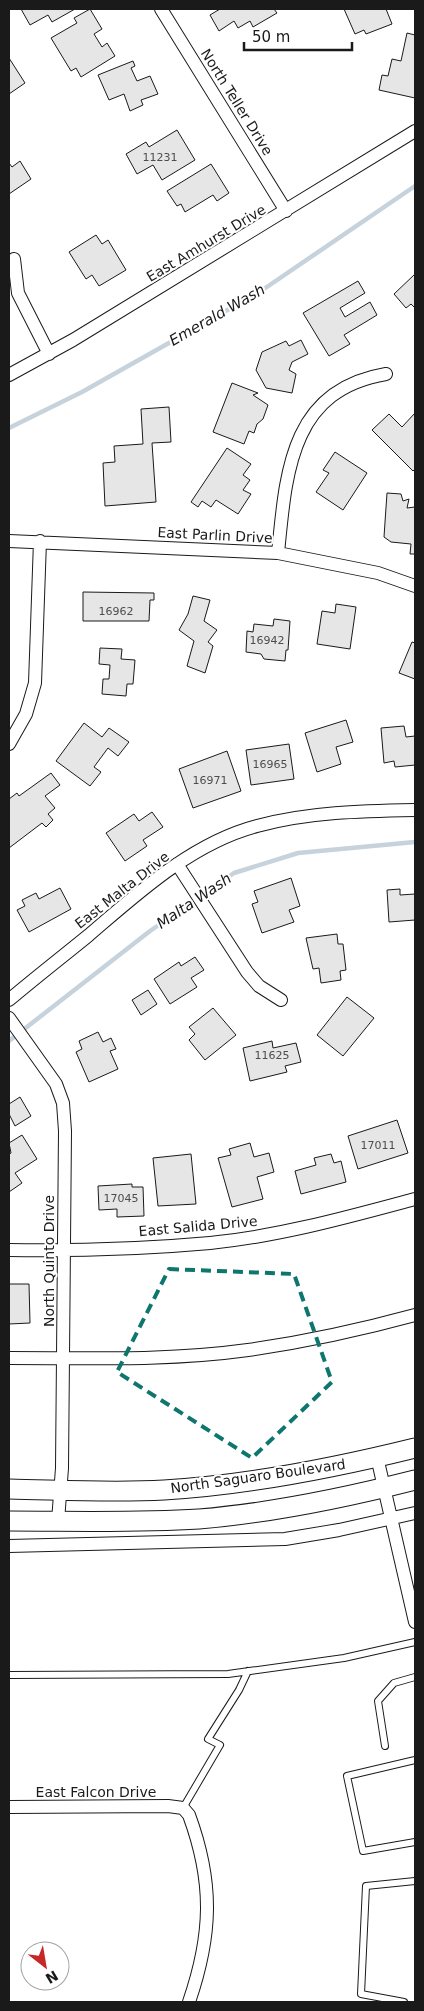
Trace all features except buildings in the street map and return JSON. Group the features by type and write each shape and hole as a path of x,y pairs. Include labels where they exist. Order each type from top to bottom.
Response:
{"main road":[{"name":"North Saguaro Boulevard","path":"9,1489 122,1492 200,1486 299,1473 415,1448"},
{"path":"9,1521 123,1522 200,1518 278,1509 415,1480"}],"street":[{"name":"North Teller Drive","path":"161,9 286,211"},
{"name":"East Amhurst Drive","path":"9,375 49,354 415,131"},
{"path":"14,259 18,293 49,354"},
{"path":"278,553 291,456 306,425 331,396 367,377 386,374"},
{"name":"East Parlin Drive","path":"9,541 278,553 378,573 415,586"},
{"path":"9,744 26,714 35,683 40,541"},
{"name":"East Malta Drive","path":"9,1000 177,864 222,840 255,826 329,813 415,810"},
{"path":"177,864 247,972 259,986 281,1000"},
{"name":"North Quinto Drive","path":"9,1018 56,1084 63,1103 65,1131 63,1359 58,1521"},
{"name":"East Salida Drive","path":"9,1250 64,1251 221,1241 270,1234 415,1200"},
{"path":"9,1358 165,1357 246,1350 320,1338 415,1315"},
{"path":"377,1457 415,1622"},
{"path":"9,1546 285,1539 392,1520 415,1513"},
{"name":"East Falcon Drive","path":"9,1807 168,1806 183,1808"},
{"path":"183,1808 190,1815 197,1837 205,1875 208,1919 201,1966 189,2002"}],"lane":[{"path":"9,1674 228,1674 344,1658 415,1642"},
{"path":"183,1808 220,1745 208,1739 248,1672"},
{"path":"385,1746 378,1701 394,1683 415,1677"},
{"path":"415,1760 347,1776 363,1851 415,1842"},
{"path":"404,2002 361,1994 366,1886 415,1881"}],"highlighted area":[{"path":"169,1269 294,1274 332,1382 252,1458 117,1372"}],"waterway":[{"name":"Emerald Wash","path":"9,428 82,392 261,291 415,186"},
{"name":"Malta Wash","path":"9,1041 150,931 234,873 298,853 415,842"}]}
